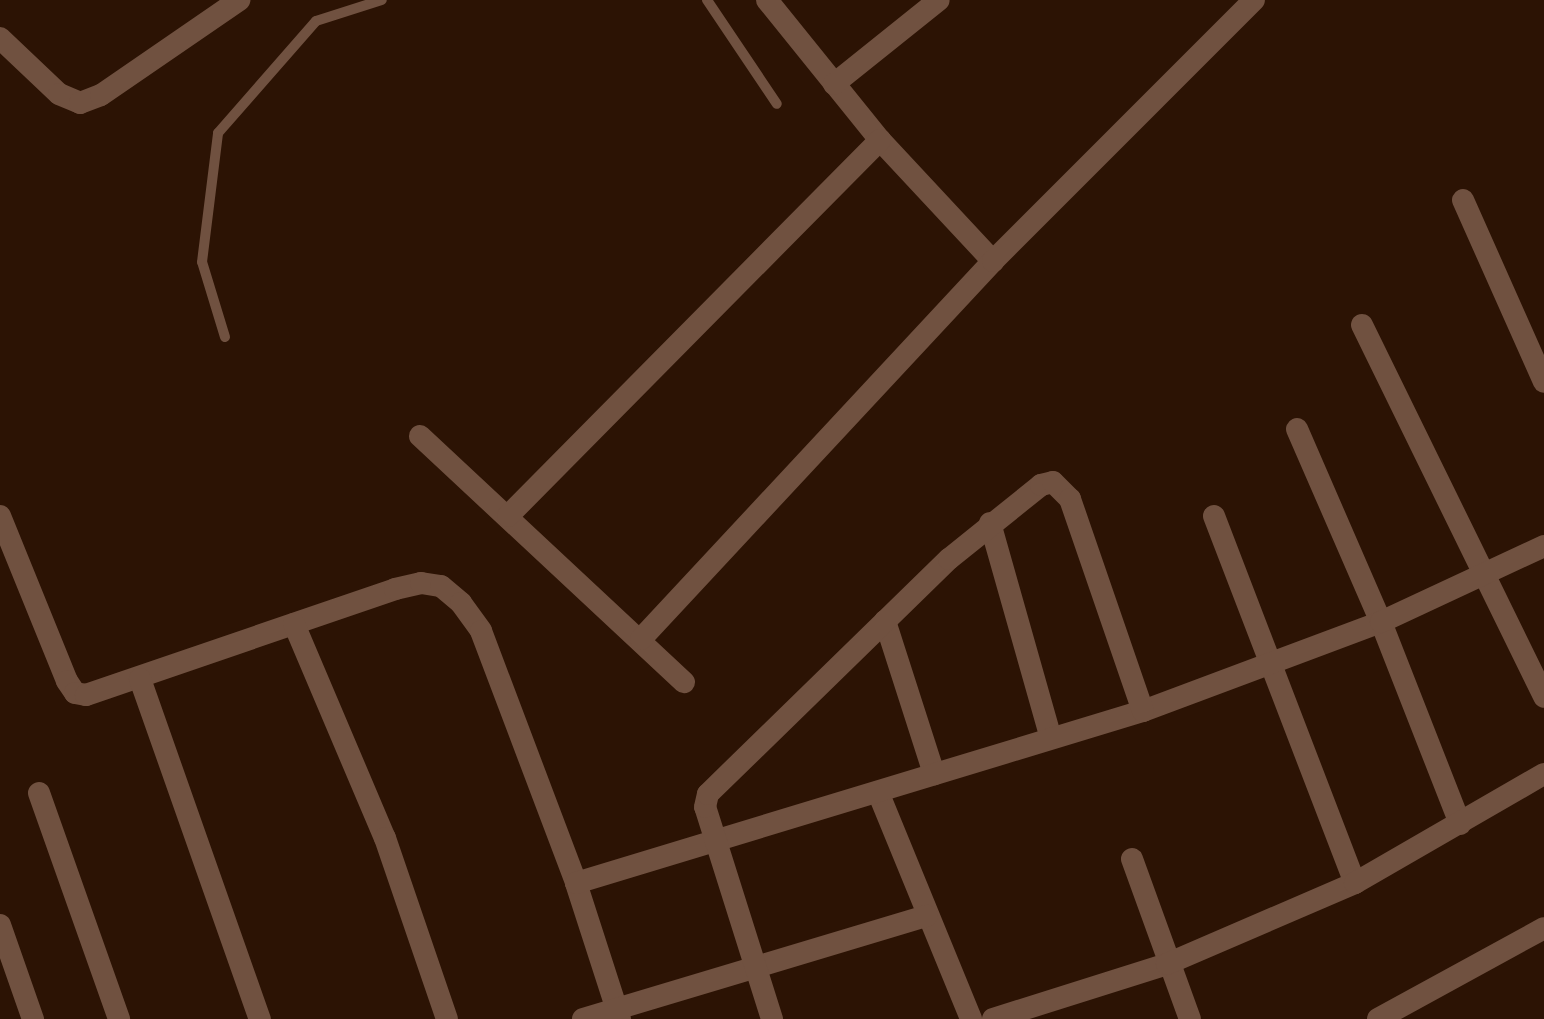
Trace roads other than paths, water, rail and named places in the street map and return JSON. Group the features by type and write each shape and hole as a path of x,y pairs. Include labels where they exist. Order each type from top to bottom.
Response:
{"street":[{"path":"0,38 60,94 80,103 101,95 239,0"},
{"path":"767,0 880,140 993,261"},
{"path":"834,84 939,0"},
{"path":"641,639 993,261 1254,0"},
{"path":"508,516 880,140"},
{"path":"1463,200 1544,382"},
{"path":"1362,325 1544,697"},
{"path":"1296,429 1380,622 1460,824"},
{"path":"420,436 641,639 684,682"},
{"path":"772,1019 705,807 708,794 885,621 990,523 1041,485 1053,482 1062,488 1143,711"},
{"path":"0,516 75,693 86,696 421,583 441,586 462,603 481,631 576,883 619,1013"},
{"path":"1214,516 1355,882"},
{"path":"990,523 1051,738"},
{"path":"576,883 716,843 1143,711 1380,622 1485,576 1544,546"},
{"path":"885,621 934,774"},
{"path":"294,624 385,838 447,1019"},
{"path":"140,679 260,1019"},
{"path":"993,1019 1167,964 1355,882 1544,774"},
{"path":"878,792 970,1019"},
{"path":"39,793 120,1019"},
{"path":"1132,859 1167,964 1190,1019"},
{"path":"583,1019 619,1013 755,967 927,916"},
{"path":"0,925 33,1019"},
{"path":"1378,1019 1544,928"}],"lane":[{"path":"225,337 202,262 218,133 316,21 382,0"},
{"path":"707,0 777,104"}]}
